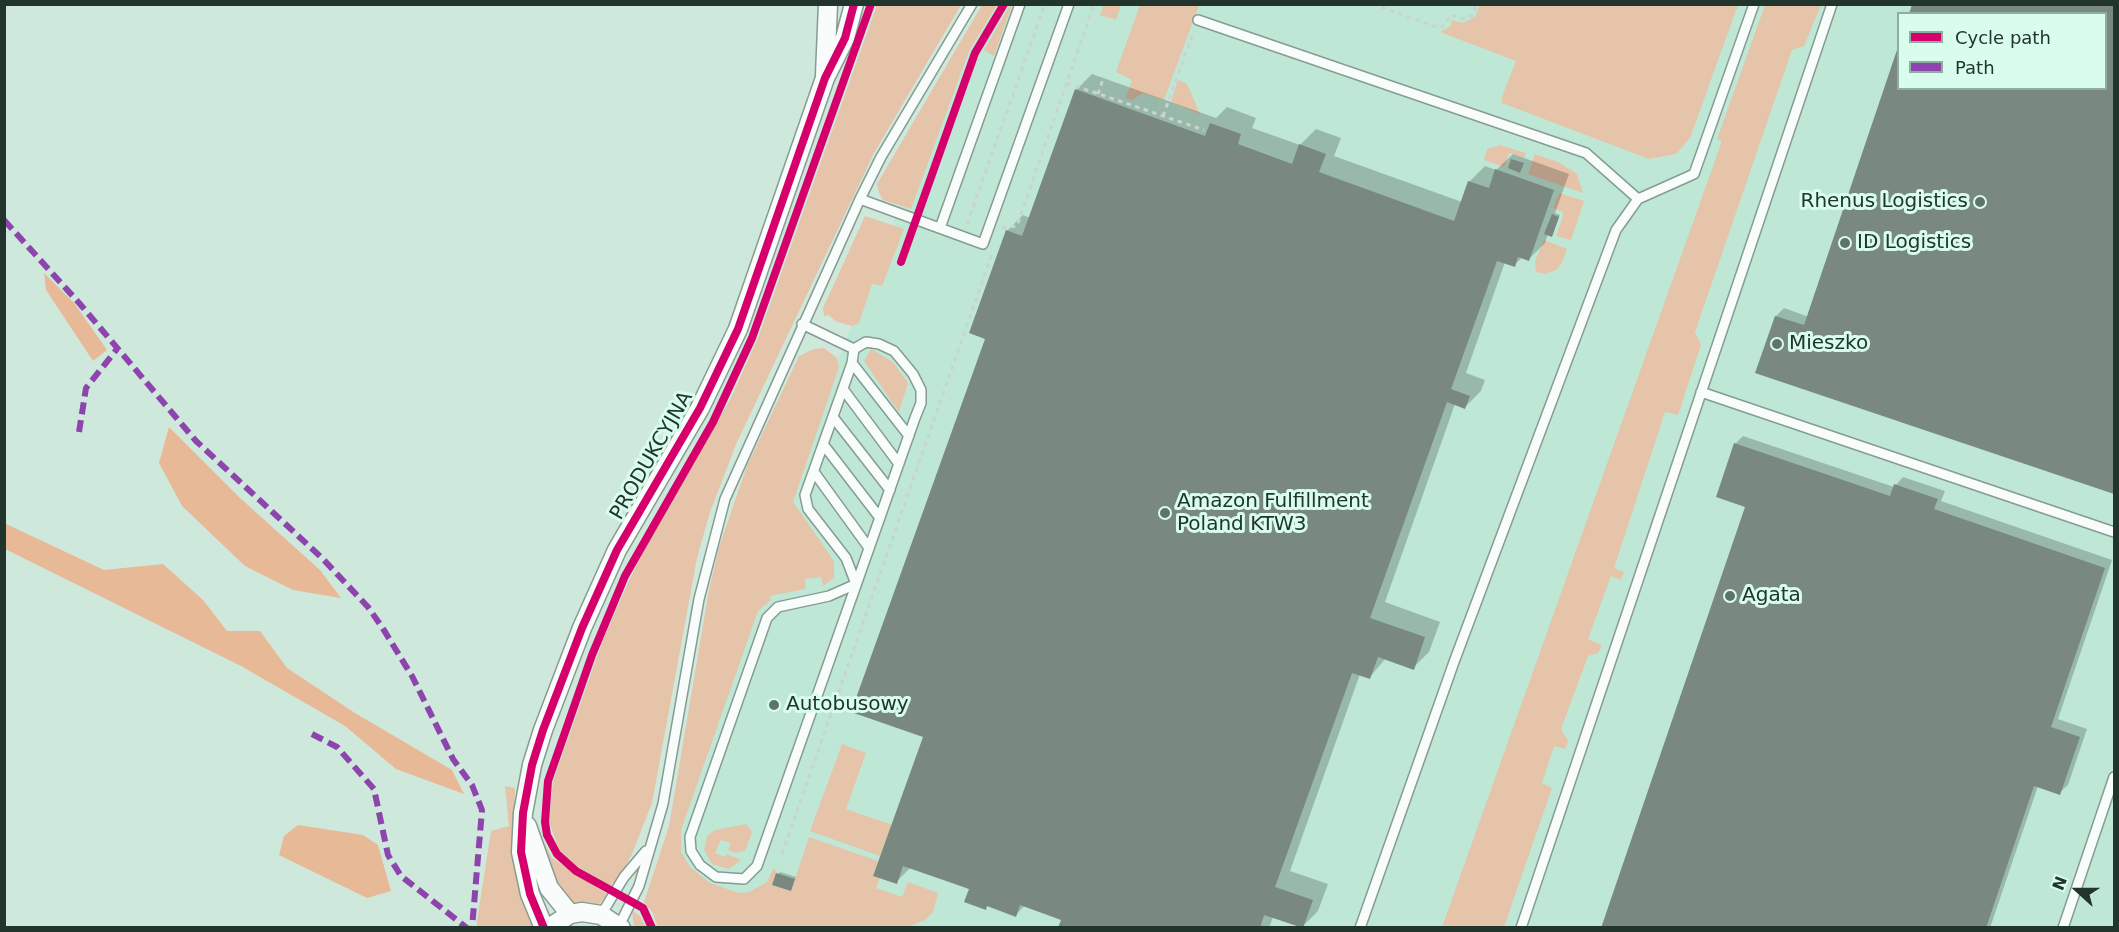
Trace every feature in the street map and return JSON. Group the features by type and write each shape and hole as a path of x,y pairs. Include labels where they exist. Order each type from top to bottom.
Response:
{"street":[{"name":"PRODUKCYJNA","path":"825,78 828,4"},
{"name":"PRODUKCYJNA","path":"547,927 524,874 521,852 524,813 532,765 582,628 617,550 700,408 738,329 825,78 845,38 854,4"},
{"name":"PRODUKCYJNA","path":"524,813 549,888 570,914"},
{"path":"547,927 570,914 582,912 601,915 620,927"}],"lane":[{"path":"620,927 639,886 668,780 699,599 717,521 750,438 860,199 887,147 972,4"},
{"path":"940,228 1020,4"},
{"path":"860,199 983,244 1068,4"},
{"path":"1360,927 1454,662 1616,230 1638,199 1694,174 1754,4"},
{"path":"1521,927 1832,4"},
{"path":"1198,20 1586,153 1638,199"},
{"path":"802,324 854,348"},
{"path":"854,348 866,342 879,344 894,351 921,390 921,403 757,866 744,879 716,877 700,865 692,851 690,837 767,618 778,608 829,596 856,584"},
{"path":"854,348 852,363 806,495 808,509 846,558 856,584"},
{"path":"852,363 909,436"},
{"path":"843,389 899,464"},
{"path":"1701,392 2115,532"},
{"path":"833,417 890,490"},
{"path":"823,444 880,518"},
{"path":"814,472 869,548"},
{"path":"2063,927 2115,777"},
{"path":"601,915 624,878 648,849"}],"path":[{"path":"967,224 1045,4"},
{"path":"999,235 1002,228 1017,226 1094,4"},
{"path":"1373,4 1439,28 1445,25 1450,15 1465,19 1473,15 1476,4"},
{"path":"1163,116 1198,20"},
{"path":"1098,94 1104,76"},
{"path":"1067,83 1204,130"},
{"path":"782,854 995,246"}],"shaded area":[{"path":"1104,4 1121,5 1116,20 1100,15"},
{"path":"1480,4 1738,5 1690,138 1676,154 1649,159 1502,103 1502,97 1516,61 1440,32 1451,26 1452,20 1463,23 1475,17"},
{"path":"877,5 961,5 874,153 737,442 710,512 697,558 652,803 632,854 616,884 612,883 611,886 570,862 560,852 549,822 553,781 603,640 627,585 652,534 730,400 758,338"},
{"path":"982,5 997,5 969,51 911,209 883,200 877,184"},
{"path":"998,5 2114,5 2114,927 761,927 665,852 836,365 949,83"},
{"path":"1012,5 994,56 984,50"},
{"path":"1140,5 1199,5 1164,100 1143,93 1132,100 1126,98 1132,80 1116,72"},
{"path":"1765,5 1821,5 1804,46 1792,50 1695,332 1701,345 1678,415 1665,412 1614,568 1624,572 1621,580 1611,576 1588,639 1602,645 1598,653 1588,656 1561,729 1568,741 1565,749 1554,746 1542,783 1552,788 1504,927 1442,927 1722,141 1717,139"},
{"path":"1178,80 1187,84 1200,114 1171,102"},
{"path":"1500,145 1526,153 1525,158 1509,153 1504,167 1484,160 1487,149"},
{"path":"1535,154 1558,162 1577,174 1583,193 1528,174"},
{"path":"1559,193 1584,201 1571,240 1556,236 1563,216 1563,212 1553,208"},
{"path":"865,216 904,229 882,286 872,284 859,323 852,326 835,321 829,315 824,316 823,308"},
{"path":"1544,240 1567,249 1562,263 1556,270 1545,274 1536,272 1535,261"},
{"path":"44,273 74,303 107,350 93,361 46,290"},
{"path":"824,348 837,358 839,367 793,502 834,561 834,578 823,586 821,577 805,579 806,589 770,596 771,600 758,611 681,830 681,852 690,867 710,883 739,893 749,892 767,882 773,869 777,871 772,885 795,879 809,837 878,861 873,875 880,878 876,888 902,897 908,882 938,893 933,912 925,920 907,927 658,928 653,913 644,902 669,826 709,590 719,547 747,466 799,356 814,349"},
{"path":"871,349 893,362 908,383 899,412 864,361"},
{"path":"169,427 240,498 320,570 341,598 293,590 245,566 182,506 159,463"},
{"path":"4,523 104,570 163,564 203,600 227,631 260,631 287,668 355,713 452,770 464,794 396,769 345,726 241,666 5,549"},
{"path":"842,744 866,753 846,809 892,825 880,856 810,831"},
{"path":"505,786 515,788 513,838 522,894 536,927 476,928 491,831 509,826"},
{"path":"746,824 752,832 745,851 735,853 728,850 731,843 721,840 715,853 725,857 727,854 741,860 729,869 712,864 704,850 707,836 715,830"},
{"path":"298,825 363,835 378,845 391,891 367,898 279,855 284,836"},
{"path":"536,827 552,858 607,894 599,904 580,907 565,899 553,886"},
{"path":"632,911 639,915 646,927 634,927"}],"building":[{"name":"Rhenus Logistics","path":"1912,4 2114,4 2114,494 1755,373 1775,316 1804,325 1897,50 1897,90 2107,90 2107,12 1910,12"},
{"name":"Amazon Fulfillment Poland KTW3","path":"1075,89 1205,136 1210,123 1241,134 1238,144 1292,164 1299,144 1326,154 1319,172 1454,221 1468,181 1489,188 1495,169 1554,190 1529,261 1518,257 1515,267 1497,261 1451,389 1470,396 1465,409 1447,402 1370,618 1425,637 1414,670 1378,657 1370,679 1352,673 1275,887 1313,900 1303,928 1264,915 1260,928 1058,928 1061,920 1020,905 1016,917 987,906 986,910 964,902 969,889 903,866 897,884 873,876 923,737 851,712 985,339 969,333 1006,230 1022,236"},
{"path":"1511,159 1524,163 1520,173 1508,168"},
{"path":"1552,214 1559,217 1552,237 1544,234"},
{"path":"1734,443 1890,496 1894,484 1938,499 1934,509 2105,568 2051,727 2080,737 2060,795 2034,786 1986,928 1601,928 1745,507 1716,497"},
{"path":"776,873 795,879 791,891 772,885"}],"marked path":[{"path":"4,220 80,304 196,441 322,558 368,607 382,627 412,676 453,759 472,785 482,810 472,928"},
{"path":"79,432 86,388 117,349"},
{"path":"312,734 337,747 374,789 388,855 401,876 467,928"}],"cycle path":[{"path":"544,928 530,894 521,852 523,813 532,765 543,730 582,628 617,550 700,408 738,329 825,78 845,38 854,4"},
{"path":"652,928 643,908 576,871 557,854 547,835 545,822 548,781 592,655 625,576 713,422 752,338 871,4"},
{"path":"901,262 975,53 1004,4"}],"place":[{"name":"Rhenus Logistics","path":"1980,202"},
{"name":"ID Logistics","path":"1845,243"},
{"name":"Mieszko","path":"1777,344"},
{"name":"Amazon Fulfillment Poland KTW3","path":"1165,513"},
{"name":"Agata","path":"1730,596"},
{"name":"Autobusowy","path":"774,705"}]}
